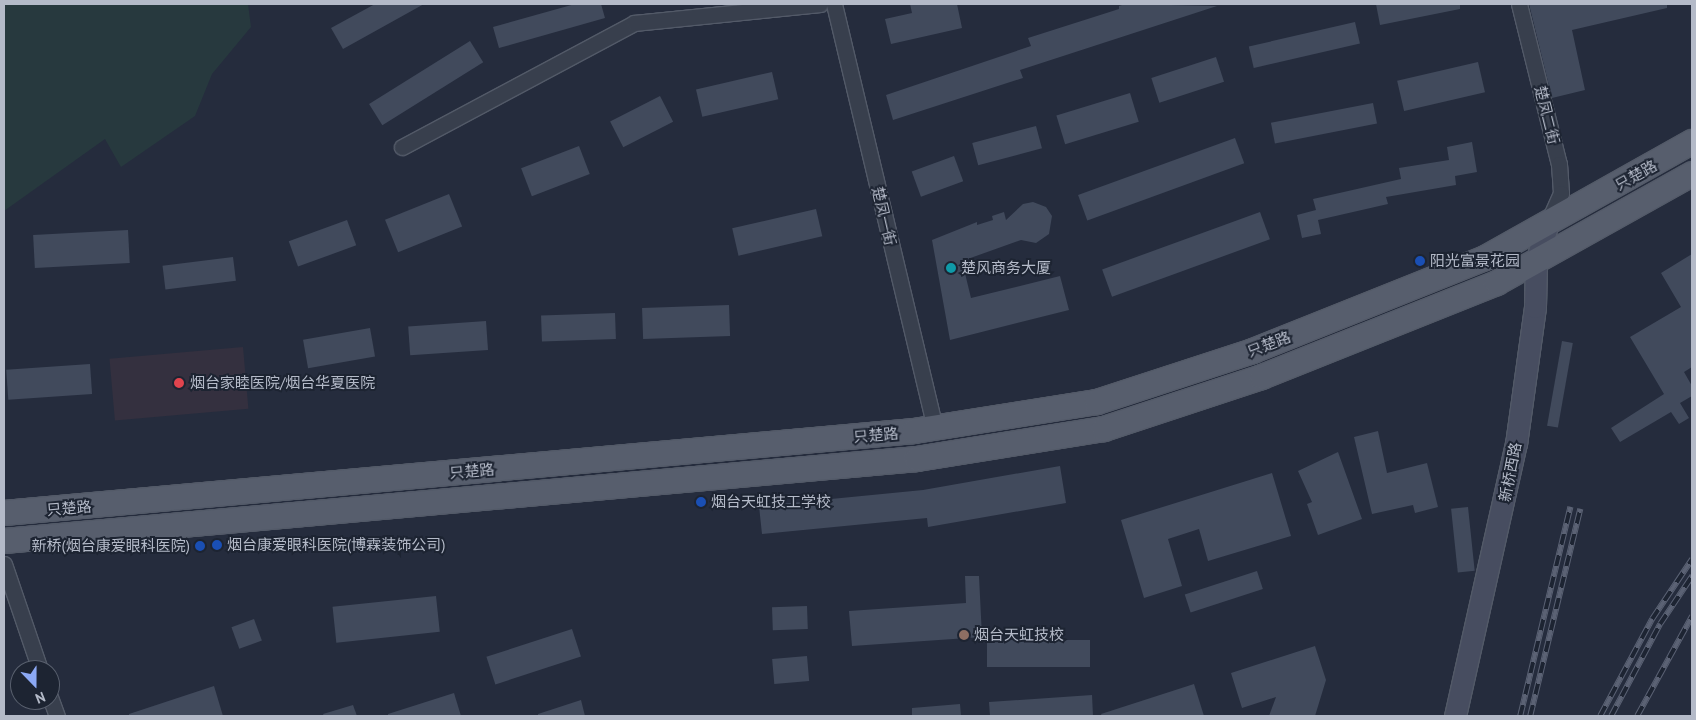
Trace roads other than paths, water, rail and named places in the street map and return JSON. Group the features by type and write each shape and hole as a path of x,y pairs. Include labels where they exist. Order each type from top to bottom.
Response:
{"main road":[{"name":"只楚路","path":"4,514 935,428 1097,402 1253,351 1485,258 1547,225 1692,142"},
{"name":"只楚路","path":"4,541 917,459 1104,429 1262,377 1497,283 1692,174"}],"street":[{"path":"402,147 634,24 820,4"},
{"name":"楚凤一街","path":"834,4 935,428"},
{"name":"楚凤二街","path":"1518,4 1559,164 1561,193 1547,225"},
{"name":"新桥西路","path":"1455,716 1516,444 1534,307 1536,262 1547,225"},
{"path":"4,564 37,660"}],"railway":[{"path":"1520,716 1570,507"},
{"path":"1530,716 1580,509"},
{"path":"1600,716 1652,619 1692,559"},
{"path":"1611,716 1660,624 1692,576"},
{"path":"1637,716 1692,616"}],"place":[{"name":"阳光富景花园","path":"1420,261"},
{"name":"楚风商务大厦","path":"951,268"},
{"name":"烟台家睦医院/烟台华夏医院","path":"179,383"},
{"name":"烟台天虹技工学校","path":"701,502"},
{"name":"烟台康爱眼科医院(博霖装饰公司)","path":"217,545"},
{"name":"新桥(烟台康爱眼科医院)","path":"200,546"},
{"name":"烟台天虹技校","path":"964,635"}]}
